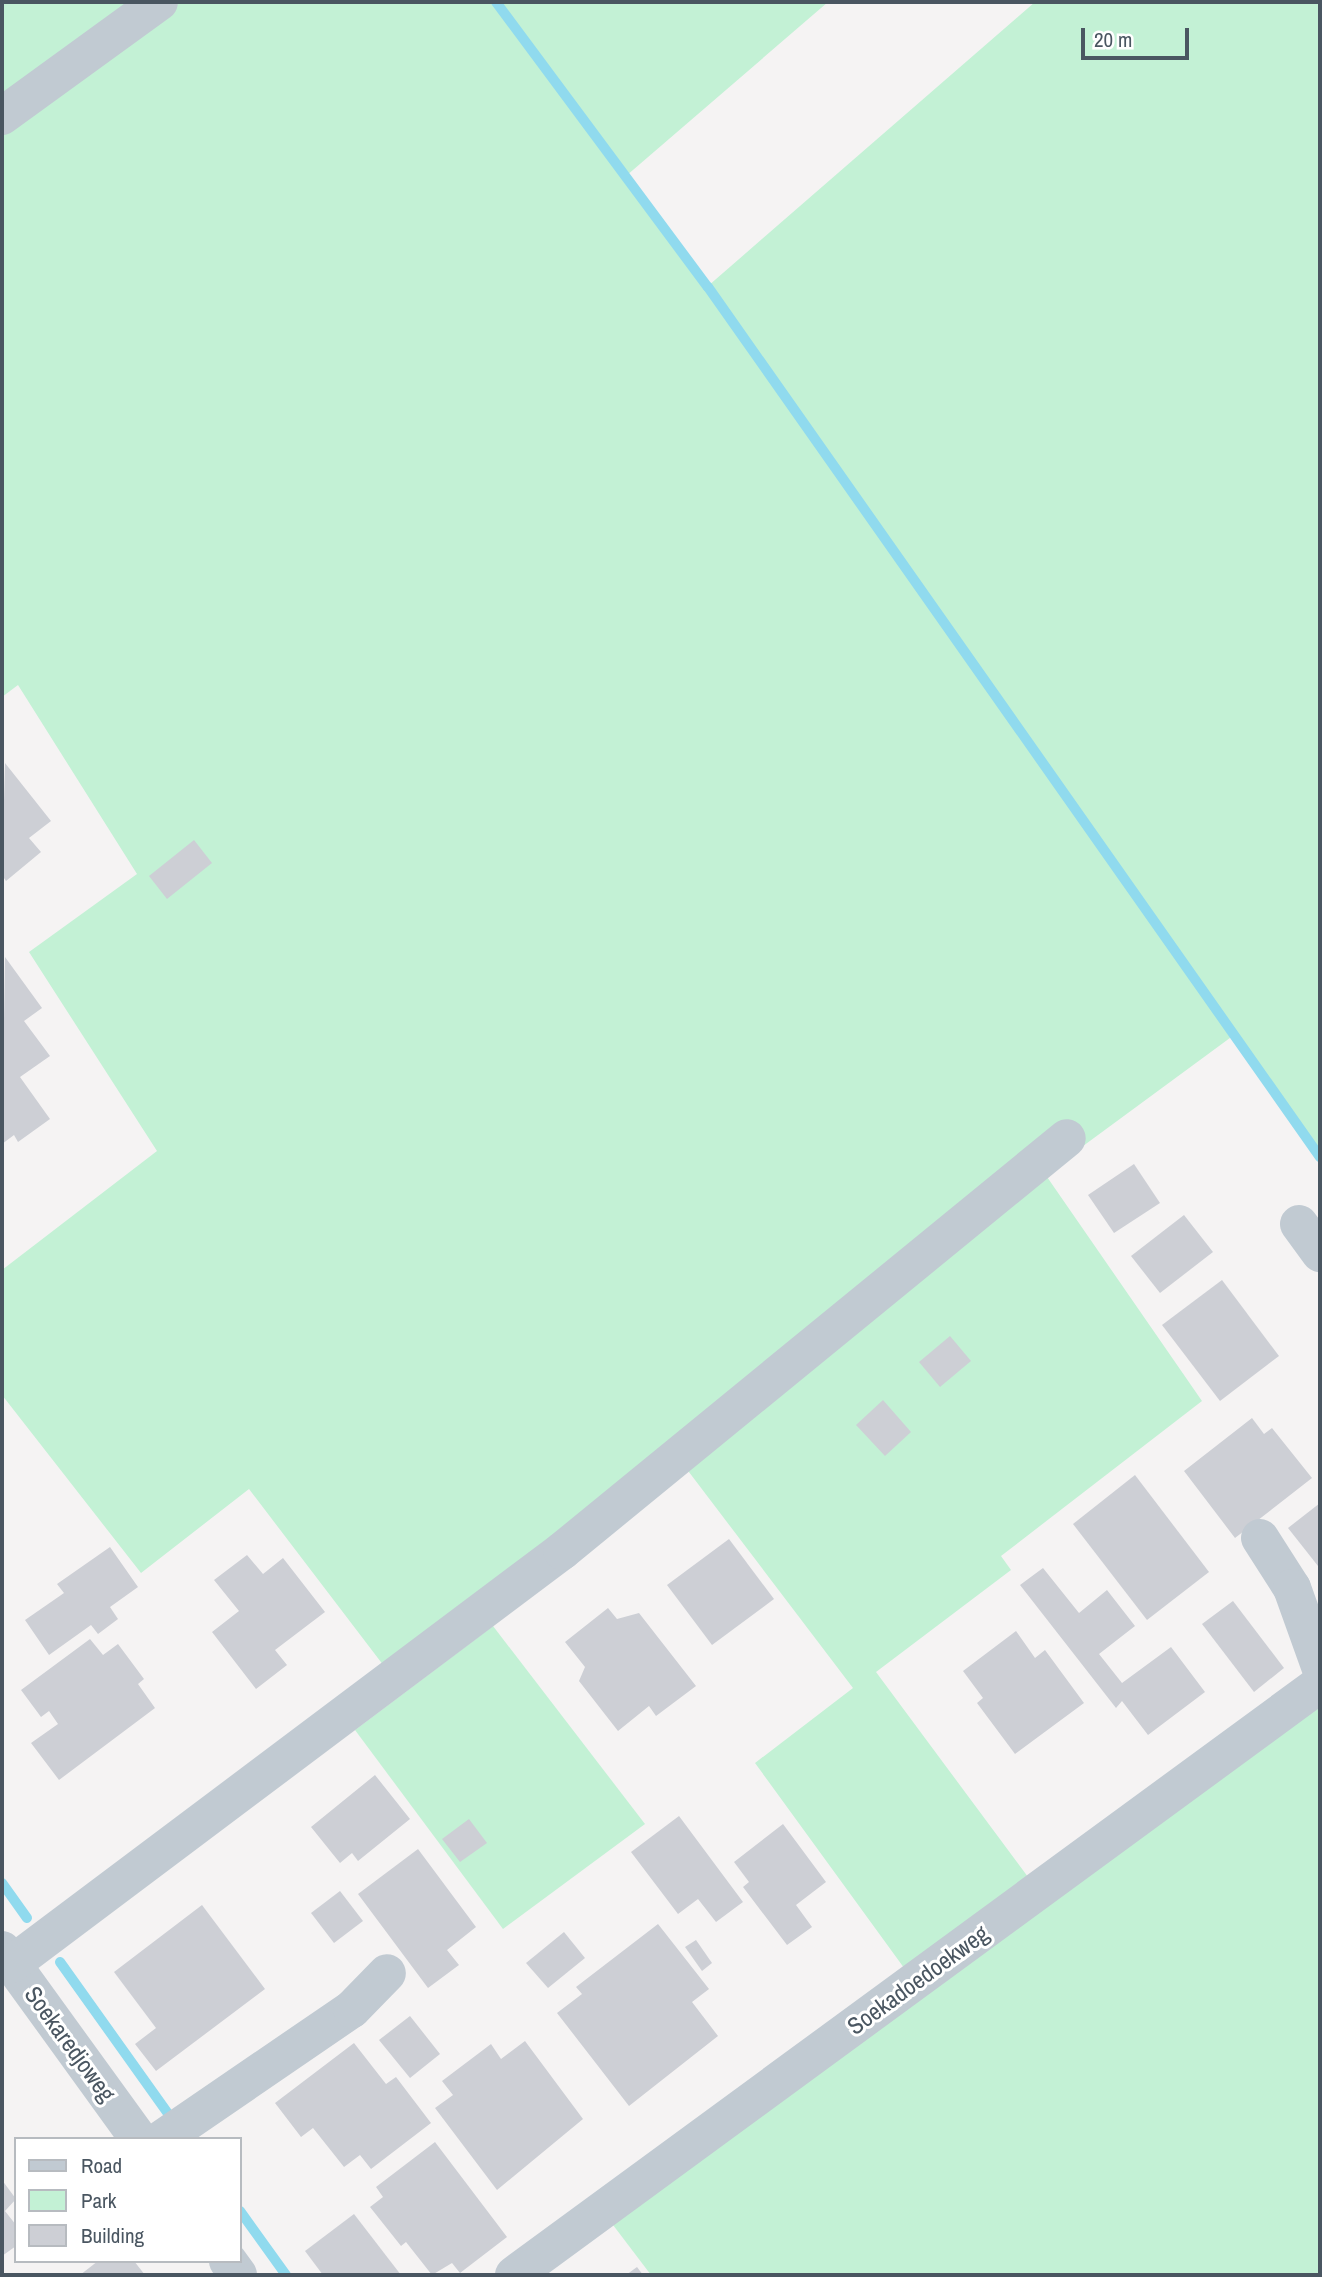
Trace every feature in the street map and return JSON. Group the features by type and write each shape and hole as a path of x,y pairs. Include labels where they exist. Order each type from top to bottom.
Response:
{"street":[{"path":"2,116 159,2"},
{"path":"7,1957 562,1551 1067,1138"},
{"path":"1260,1538 1292,1588 1320,1666"},
{"name":"Soekadoedoekweg","path":"514,2275 1320,1684"},
{"name":"Soekaredjoweg","path":"7,1957 138,2137"},
{"path":"165,2137 352,2009 387,1973"}],"green space":[{"path":"2,2 136,2 2,97"},
{"path":"181,2 828,2 626,176 708,286 1035,2 1320,2 1320,1157 1234,1035 1045,1174 1202,1401 1001,1556 1011,1570 876,1672 1028,1877 907,1972 755,1763 853,1688 673,1451 387,1670 249,1489 141,1573 2,1395 2,1270 157,1151 29,952 137,874 18,685 2,697 2,131"},
{"path":"493,1626 645,1824 503,1929 355,1730"},
{"path":"1320,1703 1320,2275 651,2275 610,2221"}],"building":[{"path":"5,763 51,821 29,838 41,852 6,881 2,875"},
{"path":"194,840 212,863 167,899 149,876"},
{"path":"5,957 42,1008 24,1021 50,1056 20,1077 50,1119 18,1142 14,1135 2,1144"},
{"path":"1134,1164 1160,1203 1114,1233 1088,1195"},
{"path":"1184,1215 1213,1252 1160,1293 1131,1256"},
{"path":"1222,1280 1279,1356 1220,1401 1162,1325"},
{"path":"950,1336 971,1361 940,1387 919,1362"},
{"path":"883,1400 911,1432 885,1456 856,1425"},
{"path":"1252,1418 1264,1434 1272,1428 1312,1478 1235,1538 1184,1471"},
{"path":"1135,1475 1209,1572 1147,1620 1073,1524"},
{"path":"1320,1503 1320,1565 1318,1566 1288,1528"},
{"path":"729,1539 774,1599 712,1645 667,1585"},
{"path":"110,1547 138,1587 110,1607 118,1619 98,1634 91,1625 49,1655 25,1620 64,1593 57,1584"},
{"path":"247,1555 263,1574 283,1558 325,1612 275,1650 287,1665 256,1689 212,1632 239,1611 214,1580"},
{"path":"1043,1568 1079,1613 1107,1590 1135,1626 1099,1654 1122,1683 1171,1647 1205,1692 1148,1735 1122,1701 1116,1708 1020,1585"},
{"path":"1233,1601 1284,1668 1254,1692 1202,1624"},
{"path":"608,1608 617,1619 639,1613 696,1686 656,1716 649,1706 618,1731 579,1681 585,1667 565,1642"},
{"path":"1016,1631 1035,1658 1045,1650 1084,1703 1015,1754 977,1703 983,1698 963,1671"},
{"path":"90,1639 103,1655 118,1644 144,1679 138,1684 155,1708 59,1780 31,1743 58,1724 49,1711 41,1717 21,1690"},
{"path":"375,1775 410,1819 358,1861 352,1853 340,1863 311,1827"},
{"path":"679,1816 743,1902 716,1922 698,1899 678,1914 631,1852"},
{"path":"469,1819 487,1843 460,1862 442,1839"},
{"path":"783,1824 826,1882 796,1905 812,1927 787,1945 743,1887 749,1882 734,1862"},
{"path":"418,1849 476,1927 447,1950 459,1965 428,1988 358,1894"},
{"path":"340,1891 363,1921 334,1943 311,1913"},
{"path":"202,1905 265,1989 156,2071 135,2044 156,2028 114,1972"},
{"path":"658,1924 709,1989 692,2002 718,2036 629,2106 557,2013 582,1994 576,1987"},
{"path":"564,1932 585,1958 548,1988 526,1963"},
{"path":"696,1940 712,1963 702,1971 685,1947"},
{"path":"410,2016 440,2054 410,2078 379,2040"},
{"path":"525,2041 583,2119 497,2190 435,2108 453,2095 442,2081 491,2044 501,2059"},
{"path":"354,2043 386,2084 396,2077 431,2123 371,2169 360,2155 344,2167 313,2128 301,2137 275,2103"},
{"path":"435,2142 507,2237 460,2273 452,2263 432,2275 406,2242 401,2246 370,2207 383,2197 376,2187"},
{"path":"2,2180 14,2196 14,2201 5,2211 14,2222 14,2247 2,2256"},
{"path":"354,2214 401,2275 323,2275 305,2251"},
{"path":"95,2263 136,2263 145,2275 80,2275"},
{"path":"637,2267 643,2275 626,2275"}],"waterway":[{"path":"496,2 708,287 1320,1157"},
{"path":"2,1883 27,1918"},
{"path":"60,1962 167,2112"},
{"path":"242,2214 286,2275"}]}
